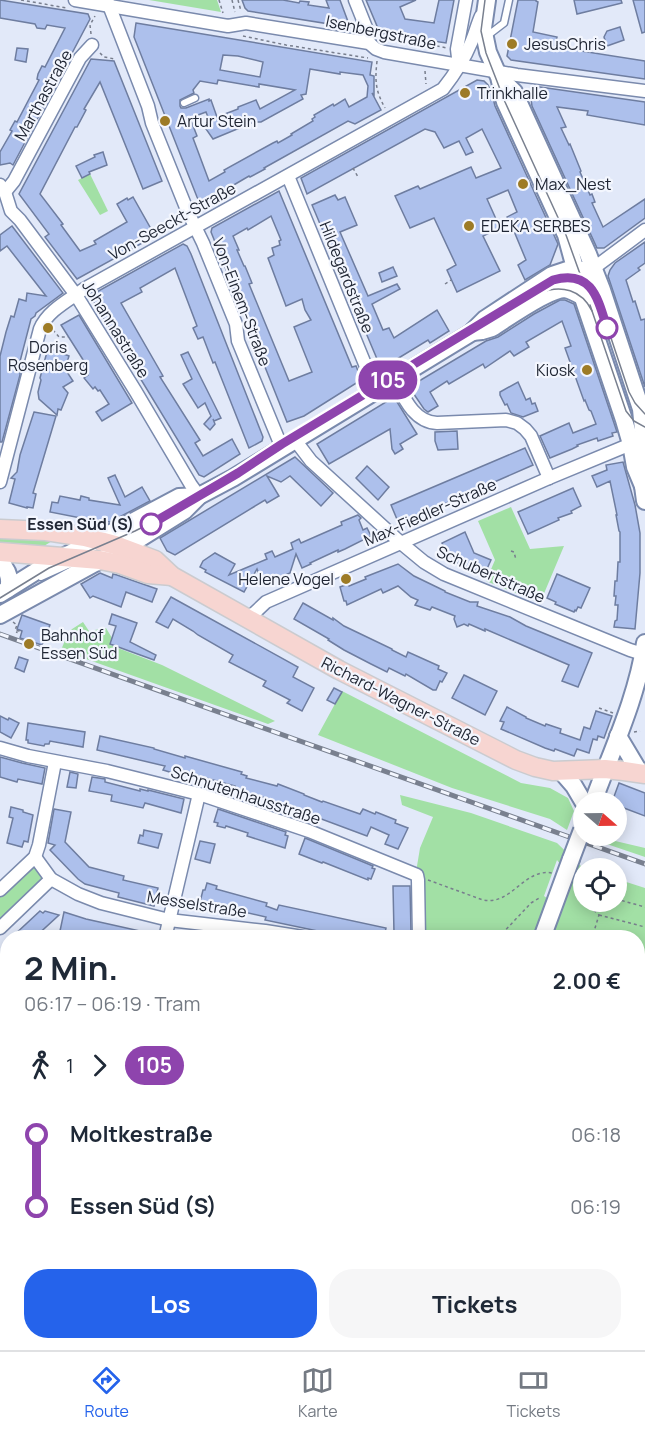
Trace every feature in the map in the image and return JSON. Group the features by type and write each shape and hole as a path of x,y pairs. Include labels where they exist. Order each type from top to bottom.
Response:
{"main road":[{"name":"Richard-Wagner-Straße","path":"1,528 73,534 155,560 172,576 339,670 505,755 535,767 561,771 605,769 642,774"},
{"name":"Richard-Wagner-Straße","path":"0,552 100,560 148,574 172,576"}],"street":[{"path":"356,0 367,30 369,43"},
{"path":"459,66 457,49 466,0"},
{"name":"Isenbergstraße","path":"75,4 234,28 246,23 369,43 376,49 384,51 498,74 645,91"},
{"path":"486,4 484,38 498,74 505,102 566,235 576,286 624,420 640,451"},
{"name":"Von-Seeckt-Straße","path":"43,322 76,294 443,89 452,79 468,50 486,4"},
{"name":"Von-Einem-Straße","path":"110,8 148,106 152,123 236,324 238,341 288,444"},
{"name":"Marthastraße","path":"2,188 14,181 80,58 92,45"},
{"path":"498,74 514,92 594,268 643,411 644,433 640,451 644,494"},
{"name":"Hildegardstraße","path":"288,176 376,391"},
{"name":"Johannastraße","path":"2,188 11,211 76,294 199,496"},
{"path":"0,219 11,211"},
{"path":"471,333 492,328 554,291 576,286 594,268 645,230"},
{"path":"552,275 559,266 564,252 566,235"},
{"path":"0,615 154,530 184,511 199,496 233,478 471,333 484,318 552,275 567,270 576,286"},
{"path":"0,482 43,322"},
{"path":"394,380 414,412 427,422 506,420 521,426 531,436 549,478"},
{"path":"624,420 644,433"},
{"name":"Schubertstraße","path":"288,444 311,461 401,543 424,562 444,574 644,656"},
{"name":"Max-Fiedler-Straße","path":"248,619 266,602 549,478 600,457 640,451"},
{"path":"5,594 43,567 179,497 199,496"},
{"path":"154,530 152,544 155,560"},
{"path":"0,562 9,575 10,582 5,594"},
{"path":"597,792 636,686 644,656"},
{"path":"618,736 642,774"},
{"name":"Schnutenhausstraße","path":"0,748 199,794 309,831 417,875"},
{"path":"0,890 35,857 56,762"},
{"path":"561,771 578,792"},
{"path":"167,930 199,794"},
{"path":"545,930 576,846"},
{"path":"0,928 51,879 35,857"},
{"path":"417,875 419,930"},
{"name":"Messelstraße","path":"51,879 78,894 101,903 169,920 247,930"}],"lane":[{"path":"484,38 504,23 509,0"},
{"path":"184,103 195,99"},
{"path":"5,594 73,562 100,560"}],"path":[{"path":"21,0 75,4"},
{"path":"219,0 234,28 367,58"},
{"path":"232,0 235,16 234,28"},
{"path":"110,8 105,17 97,13 90,25 92,45 104,57 116,58"},
{"path":"383,61 378,60 375,81 379,97 390,119"},
{"path":"424,67 426,86"},
{"path":"353,168 358,177"},
{"path":"445,284 451,280"},
{"path":"43,322 59,338 68,337"},
{"path":"511,551 514,552 516,560"},
{"path":"417,875 491,902 500,900 525,881 544,872 551,872 562,882"},
{"path":"505,930 534,901 542,897 555,901"},
{"path":"627,902 645,907"},
{"path":"597,912 600,915 645,927"},
{"path":"595,930 600,915"}],"green space":[{"path":"149,0 217,0 221,12"},
{"path":"90,174 108,211 100,215 78,180"},
{"path":"511,507 530,549 564,546 540,603 486,581 495,560 478,521"},
{"path":"0,535 57,538 44,546 0,542"},
{"path":"83,622 89,631 106,628 112,638 110,645 162,665 275,721 268,724 61,650 69,631"},
{"path":"342,691 521,783 550,788 568,798 573,814 567,830 550,819 452,788 318,735"},
{"path":"400,795 471,813 557,843 573,858 573,912 627,912 627,882 645,888 645,930 419,930 416,872 420,848 433,817 402,805","holes":["557,860 566,872 554,903 544,896"]},
{"path":"627,844 645,848 645,857 613,846 627,846"},
{"path":"32,864 45,879 0,923 0,895"}],"building":[{"path":"0,0 88,14 90,19 13,165 10,163 0,165 0,152 39,80 37,79 38,74 42,66 45,67 65,28 47,25 45,29 37,28 35,24 0,18"},
{"path":"242,0 283,0 299,3 300,1 309,2 308,5 329,8 326,0 340,0 350,27 329,26 329,24 248,11"},
{"path":"366,0 416,0 400,7 405,19 434,23 439,0 454,0 446,43 380,33"},
{"path":"518,0 538,2 533,32 557,37 555,47 645,61 645,79 511,60 507,56"},
{"path":"574,0 621,0 622,3 577,14"},
{"path":"633,0 645,0 645,32 642,33"},
{"path":"136,23 372,62 370,75 374,76 374,96 372,93 381,110 355,124 348,121 249,176 213,198 215,202 203,209 134,37","holes":["223,55 263,62 260,77 220,70","310,69 363,75 368,86 367,97 349,107 345,99 334,106 333,104 314,115 313,121 292,135 224,170 225,172 209,181 193,138 197,136 190,118 206,112 211,125 206,129 213,139 254,122 261,122 303,99 301,95 306,94","218,80 295,90 260,109 256,100 217,117 209,99 181,108 180,100 194,93 193,90 200,81 217,84"]},
{"path":"620,27 624,40 607,46 604,37 607,31"},
{"path":"17,48 28,49 26,62 15,60"},
{"path":"91,59 114,61 162,181 143,189 100,82 40,194 80,251 96,244 94,241 127,222 117,204 127,198 128,200 133,197 155,236 77,279 45,237 49,234 19,194"},
{"path":"477,80 484,81 488,85 495,106 558,244 550,265 525,280 518,265 526,260 507,217 517,212 508,190 487,199 500,228 483,236 500,271 457,292 447,270 456,265 434,218 410,228 395,196 418,186 420,189 471,167 476,178 501,168 482,129 466,138 473,152 466,155 459,141 444,148 435,132 425,129 307,194 301,178"},
{"path":"533,86 645,102 645,125 587,115 588,111 557,107 566,127 561,128 570,144 590,195 592,194 595,202 592,203 603,227 645,199 645,218 604,248 597,248 532,106"},
{"path":"103,152 107,165 89,172 90,174 82,178 76,166"},
{"path":"279,191 352,367 356,366 360,376 358,382 304,416 287,422 211,232 212,228","holes":["271,216 281,240 280,245 272,248 274,255 268,258 286,306 302,299 311,320 294,327 312,372 289,381 249,284 252,283 233,236"]},
{"path":"335,195 338,200 345,197 357,225 340,232 368,296 397,284 400,289 372,304 383,330 389,328 394,338 437,310 449,331 430,343 428,340 397,359 380,366 312,205"},
{"path":"12,226 63,293 31,319 18,369 20,375 2,442 0,442 0,356 11,316 14,317 19,299 26,301 27,293 46,296 7,246 0,251 0,235"},
{"path":"645,242 645,263 638,268 640,270 626,280 641,320 645,319 645,387 608,276 615,263"},
{"path":"183,244 187,246 191,254 263,437 262,441 249,448 215,362 213,363 203,337 198,339 193,328 197,326 175,268 140,288 142,292 121,303 163,376 160,377 200,440 195,443 203,456 232,439 240,454 204,477 199,475 92,299 93,294"},
{"path":"393,267 397,276 382,282 379,273"},
{"path":"560,300 574,304 617,432 612,433 613,436 598,441 597,438 550,458 540,436 569,423 573,433 596,424 584,401 565,348 571,346 562,321 526,342 529,347 514,356 510,351 485,368 483,364 449,384 447,381 430,392 438,406 428,412 424,409 409,387"},
{"path":"79,315 132,403 102,421 96,412 109,404 100,390 98,391 95,387 93,389 84,378 88,375 81,362 87,366 61,325"},
{"path":"48,348 69,356 65,369 73,381 63,387 68,393 57,415 39,399 38,392"},
{"path":"188,352 221,418 214,421 213,419 215,424 210,430 204,424 211,416 205,403 198,408 183,384 192,379 181,355"},
{"path":"518,382 526,400 530,398 538,411 523,417 511,413 500,395 500,392"},
{"path":"394,397 417,434 400,444 403,449 395,454 392,449 390,429 329,464 317,444"},
{"path":"34,412 56,416 33,493 36,494 33,508 27,508 9,503 15,479 11,478 17,472"},
{"path":"457,431 458,449 438,450 435,432"},
{"path":"525,448 533,465 399,524 391,505"},
{"path":"295,457 333,493 321,506 290,476 281,482 267,476 279,496 267,503 265,500 175,555 167,551 160,538"},
{"path":"623,462 640,533 640,573 635,629 614,627 618,605 615,605 616,596 614,596 618,562 620,562 620,532 610,481 597,487 592,476 607,470 606,465"},
{"path":"367,466 389,487 378,500 356,478"},
{"path":"115,475 125,497 142,487 150,501 110,522 50,512 52,502 58,503 60,496 80,500 81,496 89,500 120,505 108,478"},
{"path":"573,488 581,506 571,511 572,513 558,518 559,520 528,534 518,512"},
{"path":"358,515 361,518 359,520 363,530 367,528 371,536 302,568 296,554 290,573 263,584 257,569 244,592 205,572 206,570 200,567 203,561 215,553 235,564 229,575 267,559 265,554 272,551 275,557 293,549 291,543 299,539 301,543 342,525 341,522"},
{"path":"465,532 474,553 491,560 484,574 453,561 442,543"},
{"path":"398,564 414,576 445,592 470,602 478,602 477,606 510,617 526,626 592,653 578,687 562,681 569,665 485,629 485,631 469,624 457,627 455,616 432,607 430,610 415,605 418,600 398,586 383,593 381,589 347,605 344,601 340,587 348,584 349,586"},
{"path":"100,573 112,578 113,574 117,575 157,589 152,602 126,592 121,607 93,596 90,598 81,584"},
{"path":"557,574 590,588 581,608 578,607 574,612 547,598"},
{"path":"171,597 298,667 293,677 314,688 302,711 287,703 290,700 263,686 266,681 229,662 233,655 173,619 168,628 156,622"},
{"path":"303,603 406,657 408,652 439,666 438,669 447,673 436,690 433,690 406,674 405,676 389,668 387,672 344,650 294,619"},
{"path":"112,614 137,623 130,642 156,655 154,660 110,644 116,626 109,624"},
{"name":"Bahnhof Essen Süd","path":"22,615 50,625 42,645 20,638 22,631 17,629"},
{"path":"19,657 28,660 24,672 15,668"},
{"path":"464,675 497,691 485,715 452,698"},
{"path":"334,688 342,692 335,704 327,700"},
{"path":"507,707 545,726 546,724 561,729 560,733 580,740 584,727 590,729 596,711 612,716 604,738 598,736 597,740 593,739 589,753 577,749 574,756 545,748 501,729 504,722 500,721"},
{"path":"0,716 19,723 11,738 0,732"},
{"path":"28,723 85,732 83,747 50,741 44,746 28,743 26,740"},
{"path":"100,736 242,772 241,774 247,776 246,778 277,786 278,784 360,814 363,809 375,814 376,812 408,828 398,849 385,844 389,835 371,827 367,836 260,796 234,790 235,786 184,772 183,776 163,770 165,766 97,750"},
{"path":"0,757 45,768 42,784 18,779 17,782 0,777"},
{"path":"70,772 78,774 76,788 67,787"},
{"path":"92,777 140,791 140,789 148,790 184,799 181,813 145,803 143,808 111,801 112,795 89,791"},
{"path":"619,783 645,793 645,816 627,809 627,792 616,792"},
{"path":"11,807 33,815 28,842 24,841 22,847 7,843 13,818 9,817"},
{"path":"54,809 71,812 65,842 89,867 124,876 123,880 158,888 154,906 118,897 119,893 85,884 78,879 50,850 55,845 48,843"},
{"path":"218,809 286,832 285,835 288,836 285,848 247,836 248,833 226,826 225,828 217,826 218,823 214,822"},
{"path":"144,830 162,834 158,848 138,843"},
{"path":"305,838 373,866 372,868 375,869 371,879 368,878 368,880 299,854"},
{"path":"200,841 215,844 210,863 195,859"},
{"path":"207,883 217,886 216,889 267,903 266,906 277,910 279,905 386,928 386,930 313,930 265,920 266,917 200,902 203,890"},
{"path":"393,886 410,886 411,930 394,930"},
{"path":"40,911 59,915 43,930 20,930"},
{"path":"64,912 136,930 60,930"}],"tram line":[{"path":"485,0 481,31 486,53 505,102 566,235 584,285"},
{"name":"105","path":"151,524 553,280 567,278 587,284 597,296 607,328"},
{"path":"0,598 49,568 175,511 553,280 578,279 588,285 597,296"},
{"path":"540,293 556,289 570,291 583,298 592,311"},
{"path":"595,290 629,392 645,414"},
{"path":"590,305 626,411 634,421 645,427"}],"railway":[{"path":"0,634 645,864"}],"place":[{"name":"JesusChris","path":"512,44"},
{"name":"Trinkhalle","path":"465,93"},
{"name":"Artur Stein","path":"165,121"},
{"name":"Max_Nest","path":"523,184"},
{"name":"EDEKA SERBES","path":"469,226"},
{"name":"Doris Rosenberg","path":"48,328"},
{"name":"Kiosk","path":"587,370"},
{"name":"Essen Süd (S)","path":"151,524"},
{"name":"Helene Vogel","path":"346,579"},
{"name":"Bahnhof Essen Süd","path":"29,644"}]}
